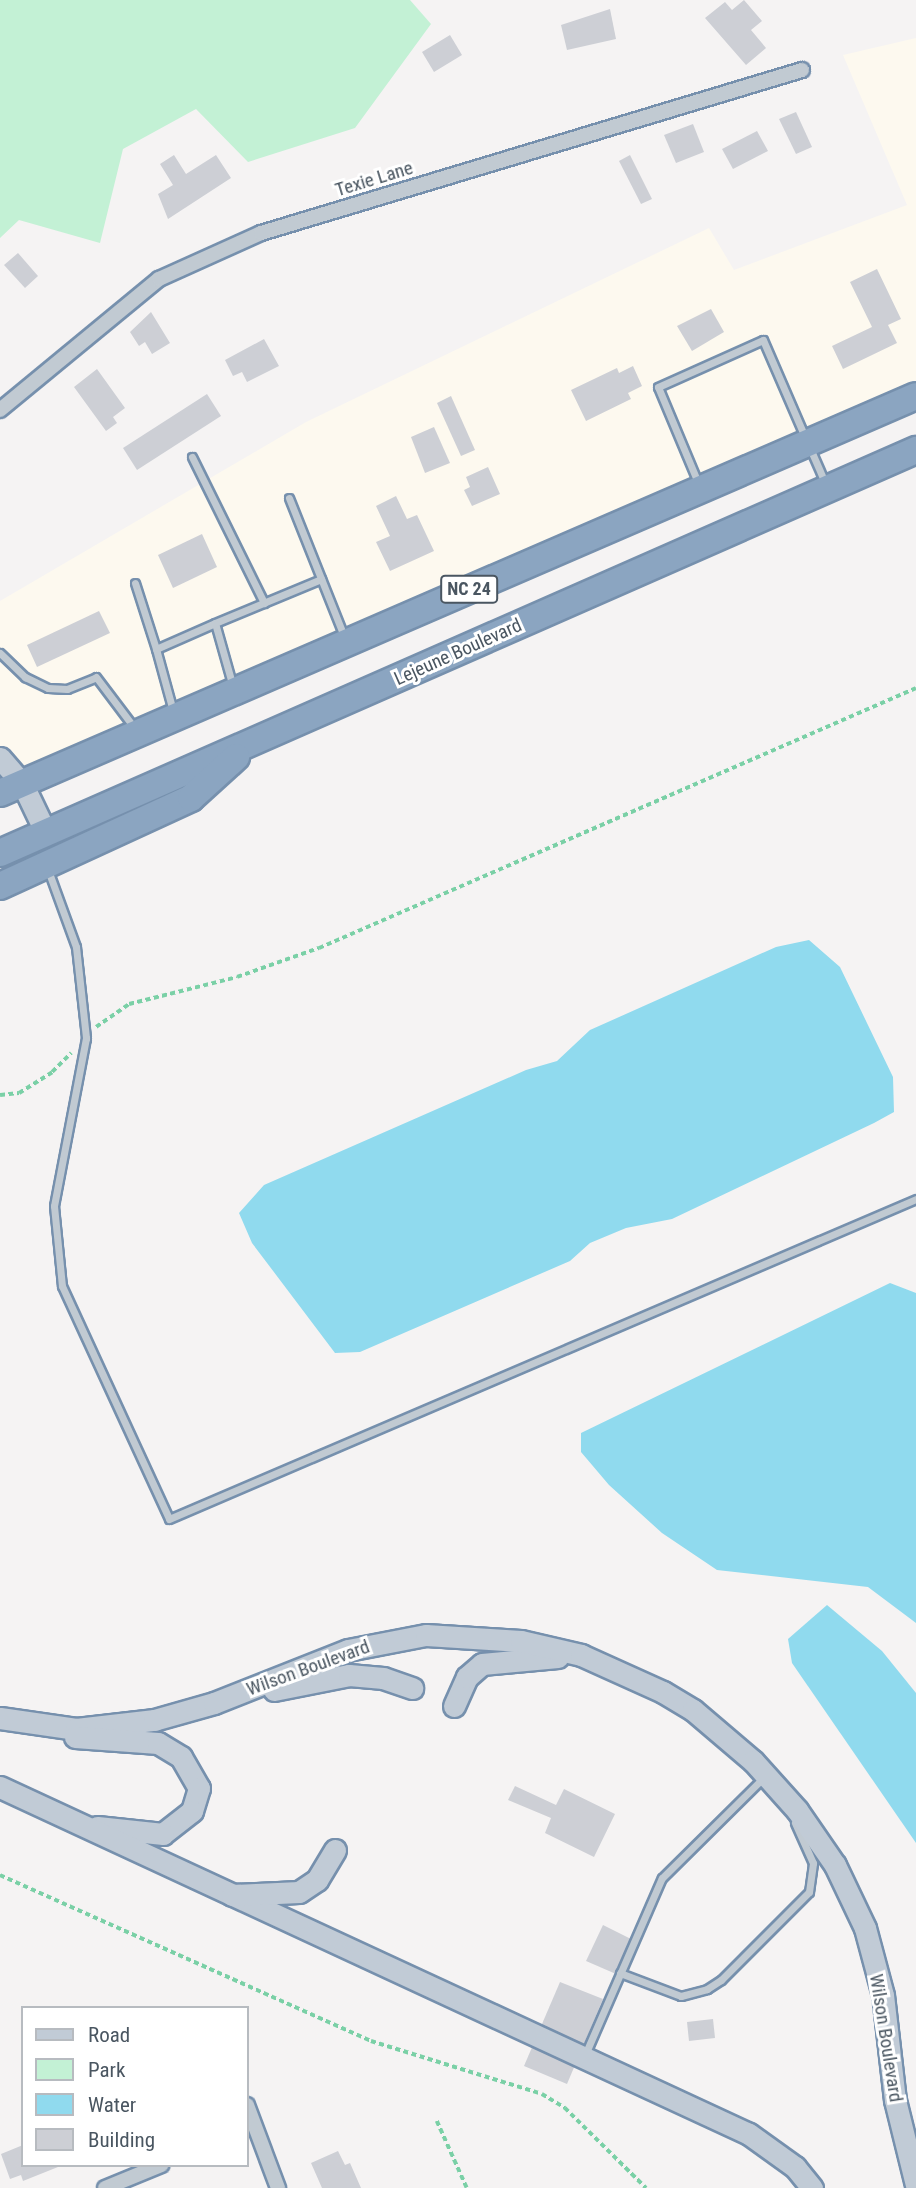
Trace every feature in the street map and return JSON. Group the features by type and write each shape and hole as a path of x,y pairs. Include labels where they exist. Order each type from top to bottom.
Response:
{"highway":[{"name":"NC 24","path":"11,788 916,396"},
{"name":"Lejeune Boulevard","path":"0,853 916,450"},
{"path":"0,886 191,799 251,744"}],"main road":[{"path":"0,758 11,788 46,833"},
{"name":"Wilson Boulevard","path":"0,1718 31,1726 106,1727 214,1703 348,1650 426,1635 521,1641 581,1656 693,1710 773,1782 835,1865 865,1928 883,1995 895,2100 916,2185"},
{"path":"454,1706 467,1677 482,1664 581,1656"},
{"path":"214,1703 349,1675 383,1678 412,1688"},
{"path":"31,1726 92,1741 158,1743 181,1757 195,1775 198,1799 192,1811 163,1834 74,1823"},
{"path":"0,1787 226,1895 749,2134 785,2159 812,2188"},
{"path":"226,1895 299,1892 317,1880 335,1850"}],"street":[{"name":"Texie Lane","path":"0,410 159,279 261,233 802,70"},
{"path":"250,2129 278,2188"},
{"path":"105,2188 156,2167"}],"lane":[{"path":"701,489 658,387 763,340 828,489"},
{"path":"192,457 264,603"},
{"path":"289,498 347,642"},
{"path":"156,649 321,579"},
{"path":"135,583 175,717"},
{"path":"215,624 234,691"},
{"path":"0,653 25,677 48,688 67,689 96,677 139,733"},
{"path":"47,866 76,947 86,1038 54,1206 62,1286 169,1520 916,1199"},
{"path":"583,2058 620,1973 668,1868 773,1782 813,1864 808,1892 793,1912 721,1980 692,1995 672,1994 620,1973"}],"path":[{"path":"0,1095 19,1093 52,1072 104,1017 129,1004 237,977 319,948 916,688"},
{"path":"0,1875 371,2040 542,2094 565,2108 646,2188"},
{"path":"437,2121 467,2188"}],"shaded area":[{"path":"916,38 916,396 0,793 0,601 306,422 709,228 734,270 907,205 843,55"}],"green space":[{"path":"0,0 410,0 431,24 355,128 248,162 196,109 123,149 100,243 19,220 0,238"}],"water":[{"path":"809,940 840,967 893,1077 894,1112 874,1123 672,1219 626,1228 590,1243 570,1261 360,1352 335,1353 252,1243 239,1213 264,1185 526,1070 557,1061 590,1030 776,947"},
{"path":"890,1283 916,1293 916,1623 868,1587 717,1570 662,1533 609,1485 581,1452 581,1433"},
{"path":"827,1605 882,1651 916,1693 916,1843 792,1663 788,1639"}],"building":[{"path":"744,0 762,21 751,30 766,48 746,65 705,18 725,2 732,10"},
{"path":"610,9 616,39 567,50 561,25"},
{"path":"450,35 462,55 434,72 422,52"},
{"path":"796,112 812,147 796,154 779,119"},
{"path":"693,124 704,152 676,163 664,135"},
{"path":"757,131 768,151 733,169 722,149"},
{"path":"174,155 186,174 216,155 231,178 168,219 158,194 173,185 160,164"},
{"path":"630,155 652,199 641,204 619,161"},
{"path":"18,253 38,276 25,288 4,265"},
{"path":"877,269 901,319 888,325 897,343 843,369 832,346 872,327 850,282"},
{"path":"711,309 724,332 692,351 677,326"},
{"path":"151,312 170,343 152,354 145,342 139,346 130,332"},
{"path":"264,339 279,366 247,382 242,372 233,376 225,360"},
{"path":"633,366 642,386 628,393 631,399 586,421 571,390 617,368 619,373"},
{"path":"97,369 125,408 113,417 117,423 106,431 74,387"},
{"path":"207,394 221,416 137,470 123,448"},
{"path":"451,396 475,450 461,456 437,403"},
{"path":"434,427 450,463 425,473 411,437"},
{"path":"488,467 500,494 472,506 464,490 470,487 466,477"},
{"path":"396,496 407,519 417,515 434,551 390,571 376,542 390,536 376,506"},
{"path":"202,534 217,567 173,588 158,555"},
{"path":"99,611 110,633 37,667 27,645"},
{"path":"515,1786 556,1805 564,1789 615,1814 594,1857 545,1833 551,1818 508,1800"},
{"path":"603,1925 631,1939 616,1974 586,1961"},
{"path":"560,1982 603,1999 567,2084 524,2066"},
{"path":"713,2019 715,2038 689,2041 687,2022"},
{"path":"21,2146 21,2167 58,2167 23,2181 21,2175 10,2179 1,2154"},
{"path":"338,2151 345,2165 350,2163 361,2188 322,2188 311,2163"}]}
